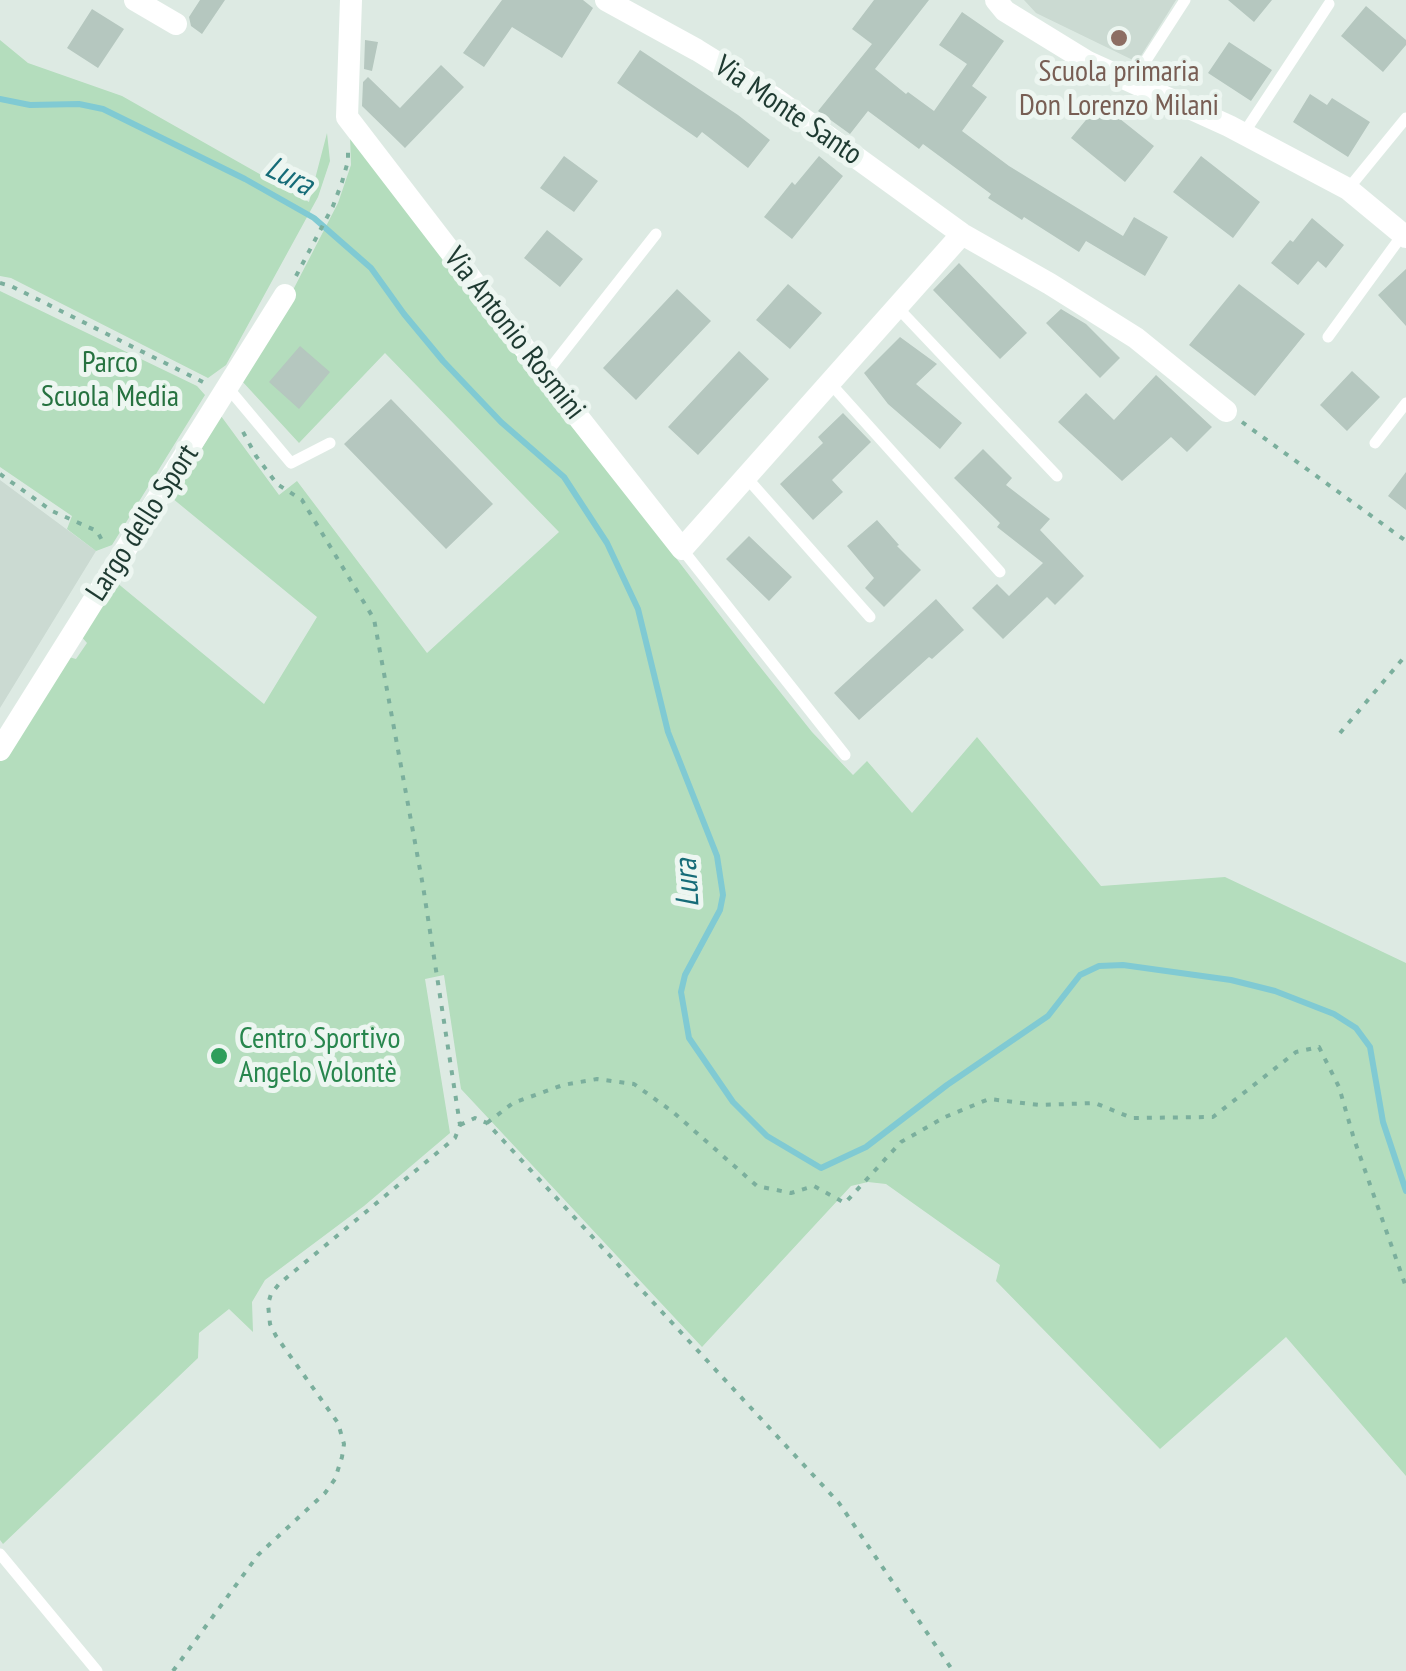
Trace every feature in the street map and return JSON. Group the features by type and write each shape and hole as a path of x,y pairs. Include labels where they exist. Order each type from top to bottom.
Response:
{"street":[{"path":"135,0 176,24"},
{"path":"347,117 351,0"},
{"name":"Via Monte Santo","path":"606,0 773,97 962,234 1136,338 1226,411"},
{"path":"996,0 1005,12 1071,52 1244,133 1348,189 1404,235"},
{"name":"Via Antonio Rosmini","path":"347,117 682,550"},
{"path":"682,550 962,234"},
{"name":"Largo dello Sport","path":"0,750 285,295"}],"lane":[{"path":"1132,82 1184,0"},
{"path":"1244,133 1328,4"},
{"path":"1348,189 1406,118"},
{"path":"545,375 656,234"},
{"path":"1328,337 1404,235"},
{"path":"896,308 1057,476"},
{"path":"830,382 1000,572"},
{"path":"226,393 291,464 330,443"},
{"path":"1376,443 1406,403"},
{"path":"746,477 870,618"},
{"path":"682,550 845,755"},
{"path":"0,1554 97,1671"}],"path":[{"path":"285,295 342,182 348,160 347,117"},
{"path":"0,283 226,393 256,456 277,484 302,500 374,619 460,1125 455,1138 271,1294 270,1324 338,1424 344,1444 342,1457 335,1480 258,1555 173,1671"},
{"path":"1226,411 1406,541"},
{"path":"0,474 52,511 97,532 104,540 104,553 116,564"},
{"path":"1340,733 1406,654"},
{"path":"487,1124 513,1103 563,1085 597,1079 634,1084 673,1112 757,1186 791,1193 814,1186 845,1203 901,1142 988,1099 1040,1105 1095,1103 1132,1118 1213,1116 1296,1052 1319,1047 1339,1087 1406,1287"},
{"path":"460,1125 475,1118 487,1124 840,1503 954,1671"}],"shaded area":[{"name":"Scuola primaria Don Lorenzo Milani","path":"1024,0 1176,0 1137,62 1036,13"},
{"path":"0,480 96,551 0,708"}],"green space":[{"path":"0,40 28,63 122,96 309,202 327,133 330,161 318,197 226,365 208,378 11,278 0,276"},
{"path":"350,135 753,658 812,732 853,775 867,761 912,813 977,737 1101,886 1225,877 1406,963 1406,1476 1286,1337 1160,1449 996,1281 1000,1265 886,1184 868,1182 851,1186 702,1347 461,1089 444,975 425,979 450,1133 364,1206 265,1280 252,1302 253,1332 229,1309 199,1333 198,1358 3,1544 0,759 65,656 76,659 87,643 80,635 116,582 264,704 317,617 172,498 221,416 279,495 297,481 427,653 559,532 385,353 299,443 241,380 338,203 351,165"},
{"name":"Parco Scuola Media","path":"0,291 197,386 205,395 112,545 96,551 67,529 72,516 0,467"}],"building":[{"path":"200,0 225,0 202,34 191,26 189,17"},
{"path":"502,0 583,0 593,8 562,58 512,27 484,67 463,53"},
{"path":"874,0 929,0 875,69 934,111 967,64 939,45 962,12 1004,41 972,86 987,97 962,131 1009,166 1123,236 1134,217 1168,237 1145,276 1086,241 1079,252 1024,217 1022,220 988,198 991,194 923,144 919,149 868,111 850,134 818,111 872,44 852,29"},
{"path":"1228,0 1272,0 1254,22"},
{"path":"1366,6 1406,40 1383,72 1341,36"},
{"path":"92,9 124,29 98,68 67,48"},
{"path":"365,40 378,42 372,71 364,69"},
{"path":"1229,42 1272,70 1251,101 1208,73"},
{"path":"640,50 770,140 748,168 702,132 697,138 617,83"},
{"path":"441,65 464,87 405,148 362,106 363,82 368,77 400,108"},
{"path":"1310,94 1327,105 1332,98 1370,122 1348,157 1293,122"},
{"path":"1100,103 1154,146 1125,182 1071,138"},
{"path":"564,156 598,181 574,212 540,188"},
{"path":"819,156 843,176 792,239 764,217"},
{"path":"1201,156 1260,202 1233,238 1173,192"},
{"path":"1312,218 1344,245 1326,268 1318,261 1298,285 1271,263"},
{"path":"547,230 583,259 560,287 524,258"},
{"path":"959,263 1027,333 1000,359 933,290"},
{"path":"1406,269 1406,326 1378,295"},
{"path":"788,284 822,313 790,349 756,320"},
{"path":"1239,284 1305,334 1255,396 1189,345"},
{"path":"677,289 711,321 636,400 603,368"},
{"path":"1061,309 1086,324 1120,358 1100,378 1046,323"},
{"path":"900,337 937,364 916,384 962,423 940,449 888,404 864,373"},
{"path":"300,346 330,372 299,409 269,382"},
{"path":"739,351 769,379 698,455 668,427"},
{"path":"1352,371 1380,397 1347,431 1320,405"},
{"path":"1156,375 1212,427 1187,452 1171,437 1122,481 1058,422 1086,393 1114,420"},
{"path":"391,399 493,504 446,549 344,444"},
{"path":"843,413 871,442 832,480 843,492 813,520 780,484 823,443 818,437"},
{"path":"983,449 1012,478 1006,485 1050,519 1040,530 1084,576 1055,605 1047,597 1003,639 972,608 997,584 1009,596 1043,563 997,527 1000,523 954,478"},
{"path":"1406,472 1406,510 1388,496"},
{"path":"877,520 921,570 884,607 865,588 874,578 847,546"},
{"path":"749,536 792,577 769,601 726,559"},
{"path":"936,599 964,630 859,720 834,693"}],"waterway":[{"name":"Lura","path":"0,99 30,105 79,104 103,109 314,218 371,268 443,361 501,422 564,477 607,543 638,609 668,732 717,856 723,895 720,910 685,975 681,992 689,1038 733,1102 767,1136 821,1168 866,1147 947,1085 1048,1016 1080,975 1099,966 1123,965 1231,980 1275,991 1334,1014 1356,1028 1370,1047 1383,1122 1406,1191"}],"place":[{"name":"Scuola primaria Don Lorenzo Milani","path":"1119,38"},
{"name":"Centro Sportivo Angelo Volontè","path":"219,1056"}]}
